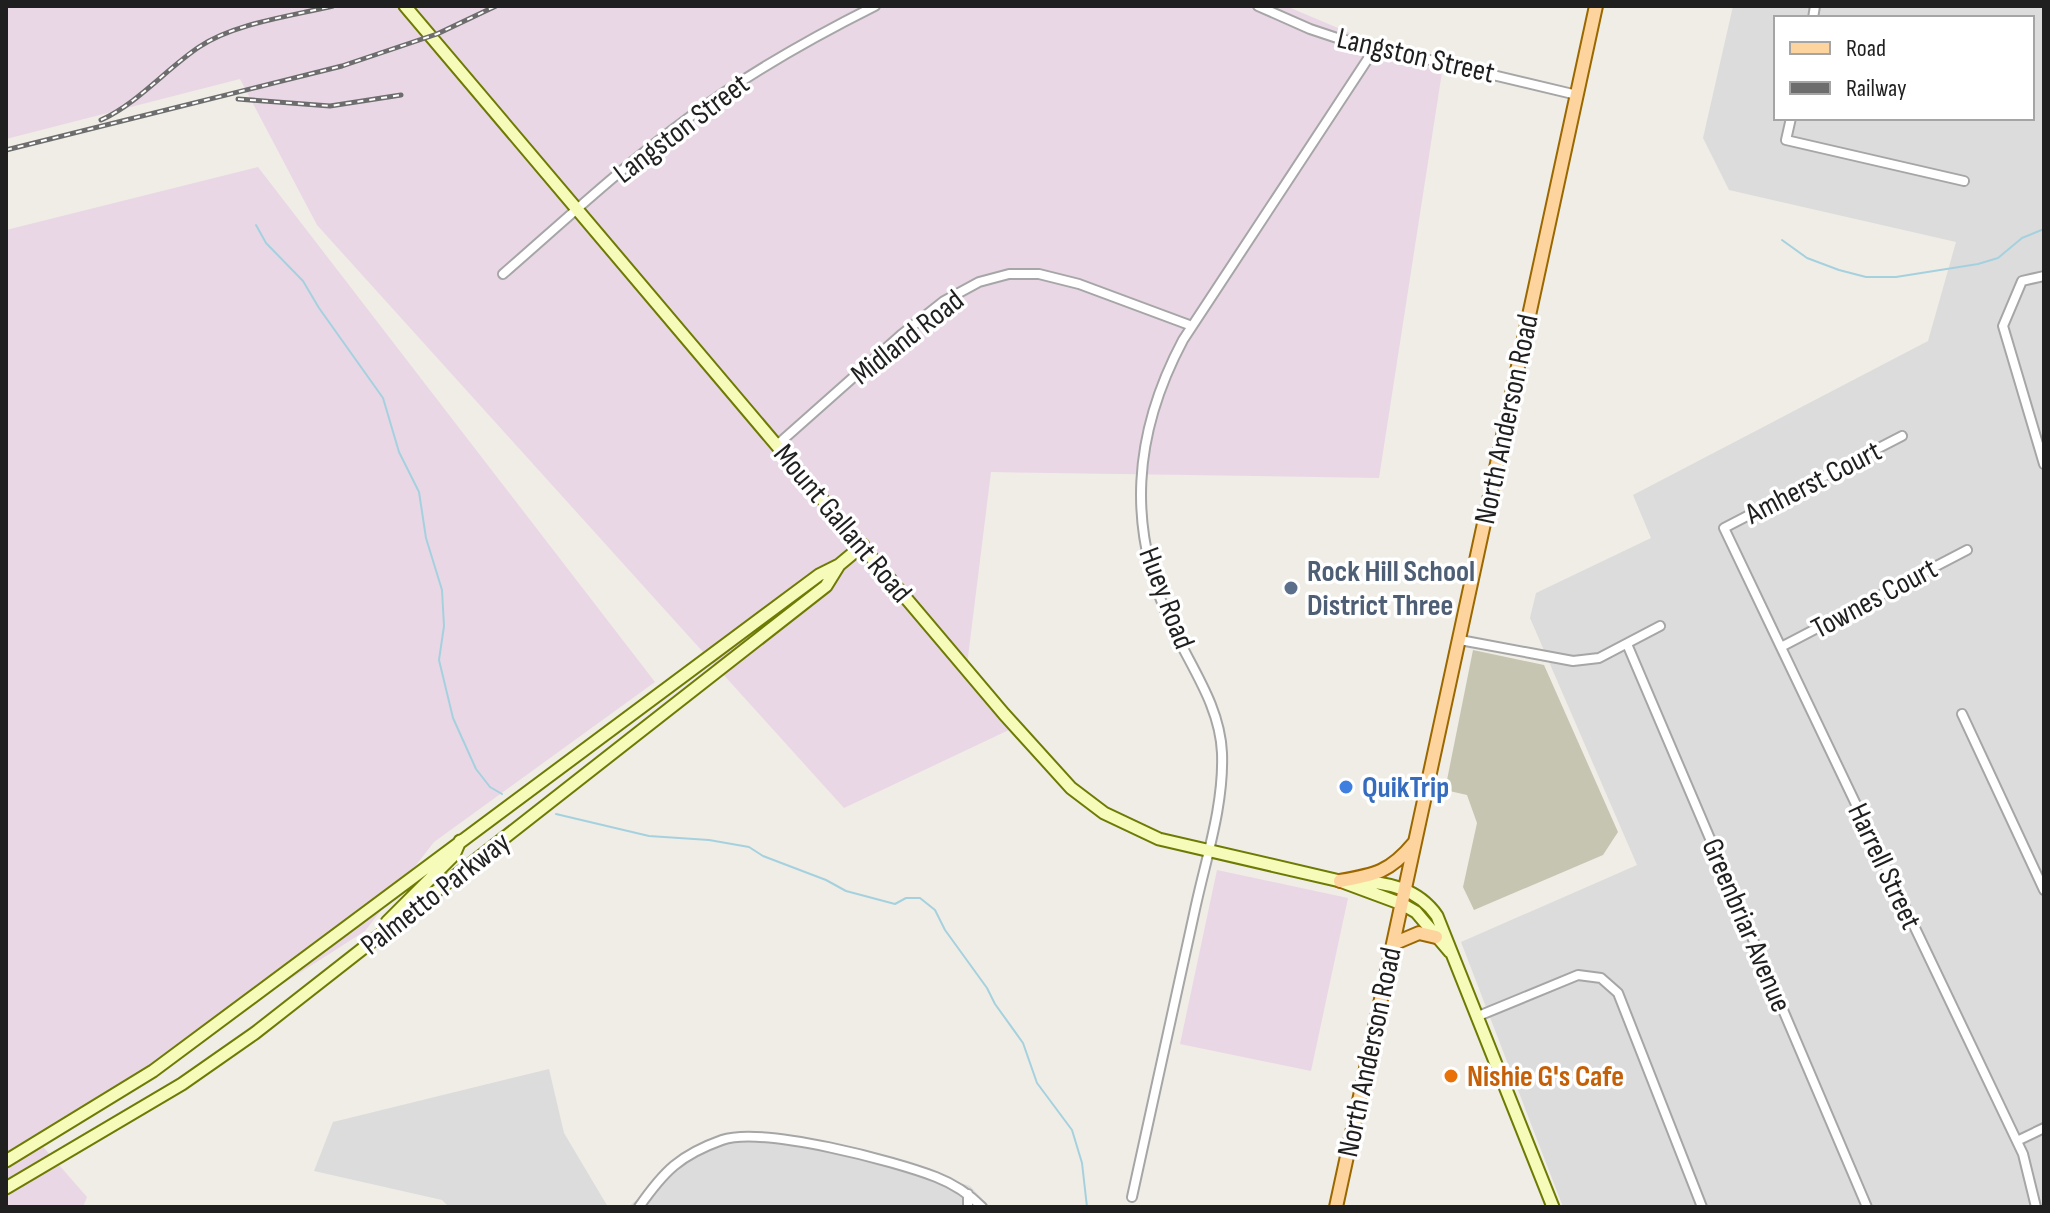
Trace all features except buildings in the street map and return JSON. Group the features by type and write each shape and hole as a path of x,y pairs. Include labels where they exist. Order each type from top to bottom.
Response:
{"main road":[{"name":"North Anderson Road","path":"1336,1207 1596,6"},
{"path":"1340,881 1383,872 1403,856 1416,840"},
{"path":"1393,944 1419,933 1436,937"}],"street":[{"name":"Mount Gallant Road","path":"405,6 1004,714 1071,788 1104,813 1159,839 1340,881 1402,904 1416,912 1450,952"},
{"name":"Langston Street","path":"503,274 690,116 807,41 875,6"},
{"name":"Langston Street","path":"1258,6 1310,29 1375,48 1577,95"},
{"name":"Huey Road","path":"1132,1197 1214,826 1222,752 1213,709 1172,626 1149,567 1140,512 1141,471 1151,415 1165,374 1192,326 1375,48"},
{"path":"1791,120 1786,140 1964,181"},
{"name":"Midland Road","path":"777,445 901,335 944,301 979,282 1009,274 1039,274 1079,284 1192,326"},
{"path":"2044,276 2022,281 2003,326 2044,464"},
{"name":"Amherst Court","path":"1724,528 1902,436"},
{"name":"Harrell Street","path":"1724,528 2017,1141 2032,1182 2036,1207"},
{"name":"Palmetto Parkway","path":"6,1161 153,1071 863,545"},
{"name":"Townes Court","path":"1781,647 1967,550"},
{"name":"Palmetto Parkway","path":"6,1188 182,1084 255,1033 826,586 839,565"},
{"path":"1460,640 1573,661 1599,658 1660,626"},
{"name":"Greenbriar Avenue","path":"1627,644 1867,1207"},
{"path":"1962,714 2044,890"},
{"path":"461,840 475,861"},
{"path":"374,940 385,924 454,855 461,840"},
{"name":"Mount Gallant Road","path":"1340,881 1373,881 1405,889 1432,908 1553,1207"},
{"path":"1476,1017 1578,975 1601,978 1618,993 1702,1207"},
{"path":"2017,1141 2044,1128"},
{"path":"639,1207 675,1162 725,1139 757,1137 805,1142 938,1177 968,1194 982,1207"},
{"path":"968,1194 968,1207"}],"shaded area":[{"path":"6,6 1286,6 1442,72 1379,478 991,472 966,673 1011,729 844,808 317,225 240,79 6,139"},
{"path":"1733,6 2044,6 2044,1207 1563,1207 1461,942 1637,865 1530,618 1536,593 1651,538 1633,495 1928,341 1956,242 1729,190 1703,138"},
{"path":"258,167 655,682 434,842 365,931 38,1141 87,1197 83,1207 6,1207 6,230"},
{"path":"1473,650 1544,665 1618,832 1603,855 1474,910 1463,887 1477,823 1467,795 1445,790"},
{"path":"1217,870 1348,898 1311,1071 1180,1044"},
{"path":"549,1069 564,1133 608,1207 449,1207 442,1200 314,1171 333,1122"},
{"path":"745,1134 870,1156 970,1186 990,1207 628,1207 691,1155"}],"waterway":[{"path":"256,225 266,243 303,281 383,398 399,452 419,492 426,538 442,590 444,626 439,660 453,718 476,769 490,787 502,794"},
{"path":"1782,240 1807,258 1839,270 1866,277 1896,277 1998,258 2022,238 2044,229"},
{"path":"556,814 649,836 709,840 749,847 763,856 846,891 895,904 906,898 920,898 935,910 945,930 987,988 1023,1043 1037,1083 1072,1130 1082,1163 1087,1207"}],"railway":[{"path":"101,120 127,105 213,39 264,21 333,6"},
{"path":"6,150 342,66 437,34 496,6"},
{"path":"238,99 330,106 401,95"}],"place":[{"name":"Rock Hill School District Three","path":"1291,588"},
{"name":"QuikTrip","path":"1346,787"},
{"name":"Nishie G's Cafe","path":"1451,1076"}]}
